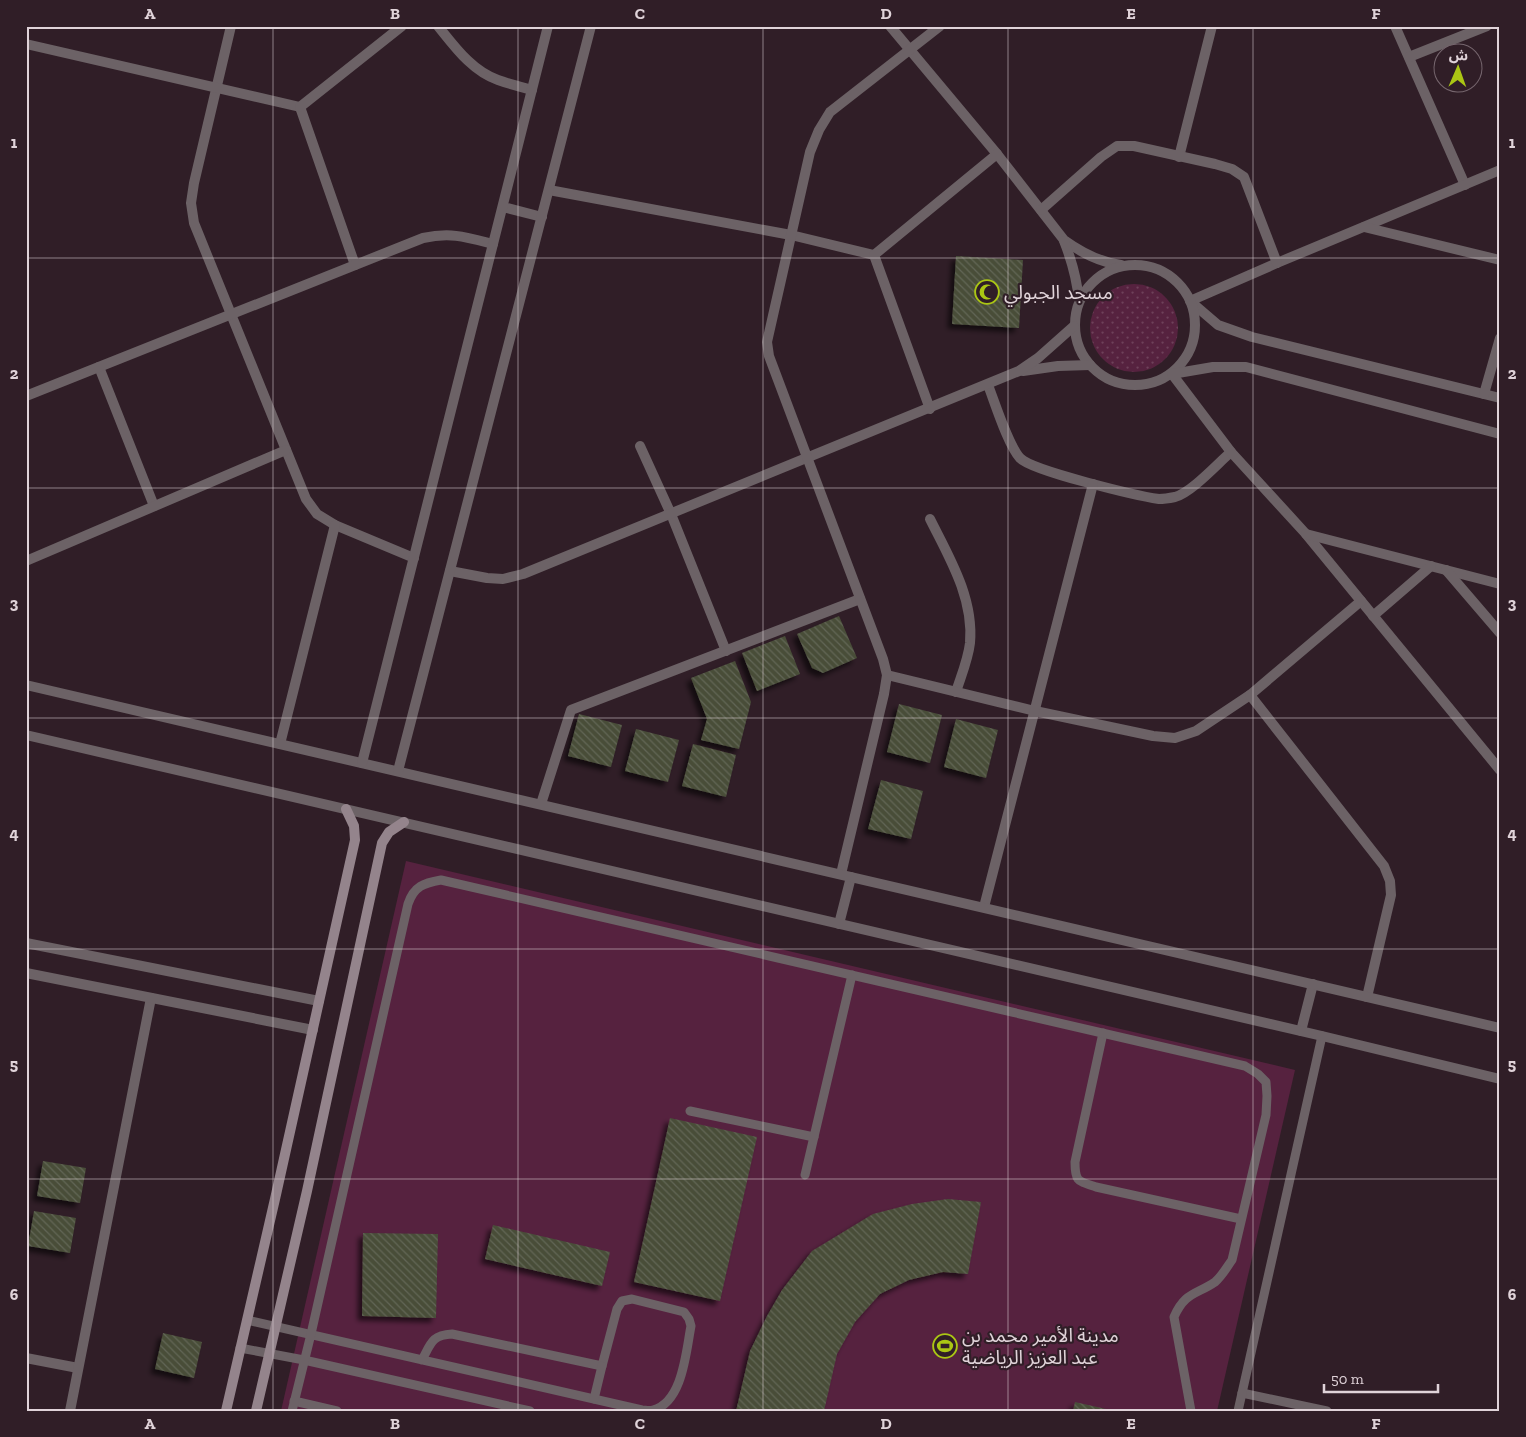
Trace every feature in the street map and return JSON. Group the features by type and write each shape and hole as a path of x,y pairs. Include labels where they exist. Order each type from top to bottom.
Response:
{"main road":[{"path":"226,1411 355,840 354,826 346,809"},
{"path":"256,1411 311,1172 382,843 389,832 404,822"}],"street":[{"path":"231,26 194,182 191,203 194,223 306,499 317,514 335,525 414,558"},
{"path":"300,107 402,26"},
{"path":"438,26 464,58 485,74 532,90"},
{"path":"362,763 548,26"},
{"path":"398,771 592,26"},
{"path":"890,26 997,154 1064,240 1095,259 1124,266 1144,265 1164,272 1180,284 1190,301 1196,320 1194,340 1186,359 1172,374"},
{"path":"839,924 846,875 887,675 883,659 769,356 767,342 810,152 819,130 830,112 940,26"},
{"path":"1179,157 1212,26"},
{"path":"1395,26 1465,185"},
{"path":"1409,57 1487,26"},
{"path":"26,44 300,107"},
{"path":"300,107 355,265"},
{"path":"1041,210 1101,157 1117,146 1134,146 1232,168 1244,177 1276,263"},
{"path":"874,255 997,154"},
{"path":"1190,301 1276,263 1500,170"},
{"path":"549,190 791,235 874,255"},
{"path":"503,207 542,217"},
{"path":"1364,227 1500,260"},
{"path":"26,396 423,238 440,234 460,235 493,244"},
{"path":"1064,240 1075,274 1079,301"},
{"path":"874,255 930,409"},
{"path":"1124,266 1105,272 1090,285 1079,301 1074,320 1076,340 1084,358 1097,373 1114,383 1134,386 1154,383 1172,374 1213,367 1246,367 1500,434"},
{"path":"1190,301 1218,325 1252,338 1500,398"},
{"path":"1019,372 1074,326"},
{"path":"1484,394 1500,338"},
{"path":"450,571 503,579 523,574 1019,372 1058,366 1090,365"},
{"path":"99,367 154,506"},
{"path":"1172,374 1231,452 1306,534 1500,770"},
{"path":"988,384 1014,450 1022,460 1033,466 1093,484 1161,499 1174,497 1186,491 1231,452"},
{"path":"640,446 671,514 726,651"},
{"path":"26,561 286,450"},
{"path":"984,908 1093,484"},
{"path":"930,519 965,594 970,642 956,692"},
{"path":"280,744 335,525"},
{"path":"1306,534 1500,584"},
{"path":"1373,616 1432,566"},
{"path":"1446,570 1500,633"},
{"path":"541,804 571,710 860,599"},
{"path":"887,675 1035,711 1153,736 1175,738 1196,731 1250,695 1361,601"},
{"path":"26,685 1500,1028"},
{"path":"1250,695 1384,866 1390,881 1391,895 1367,997"},
{"path":"26,735 1500,1078"},
{"path":"26,943 319,1001"},
{"path":"26,973 313,1030"},
{"path":"1301,1031 1313,984"},
{"path":"70,1411 151,998"},
{"path":"26,1358 78,1368"}],"lane":[{"path":"337,1411 293,1406 408,904 411,895 418,888 441,880 1245,1066 1258,1074 1266,1082 1266,1114 1232,1260 1215,1281 1185,1298 1174,1317 1191,1411"},
{"path":"805,1175 852,975"},
{"path":"1103,1033 1075,1162 1075,1175 1080,1182 1241,1218"},
{"path":"1238,1411 1322,1036"},
{"path":"690,1111 814,1137"},
{"path":"247,1320 642,1410 652,1411 669,1400 674,1394 679,1380 691,1326 684,1312 632,1299 622,1301 617,1309 594,1399"},
{"path":"422,1360 432,1340 442,1334 452,1334 602,1366"},
{"path":"240,1348 304,1360 530,1411"},
{"path":"1242,1393 1327,1411"}],"shaded area":[{"path":"1134,284 1151,287 1165,297 1175,311 1178,328 1175,345 1165,359 1151,369 1134,372 1117,369 1103,359 1093,345 1090,328 1093,311 1103,297 1117,287"},
{"path":"406,861 1295,1070 1217,1411 281,1411"}],"building":[{"name":"مسجد الجبولي","path":"956,256 1023,260 1019,328 952,324"},
{"path":"839,616 857,658 823,673 812,668 797,634"},
{"path":"785,636 800,674 757,691 742,653"},
{"path":"735,661 751,702 739,749 701,740 707,719 691,678"},
{"path":"899,704 942,715 930,763 887,752"},
{"path":"579,714 622,725 611,767 568,756"},
{"path":"956,719 998,730 986,778 944,767"},
{"path":"636,729 679,740 668,782 625,771"},
{"path":"693,744 736,755 726,797 682,786"},
{"path":"881,780 923,791 911,839 868,829"},
{"path":"670,1118 757,1137 720,1301 634,1282"},
{"path":"43,1161 86,1168 80,1203 37,1196"},
{"path":"948,1199 981,1202 968,1274 943,1272 909,1280 880,1294 855,1322 837,1354 824,1411 736,1411 750,1351 782,1290 812,1251 873,1214 912,1204"},
{"path":"34,1211 76,1218 70,1253 28,1246"},
{"path":"493,1225 610,1252 602,1286 485,1259"},
{"path":"363,1233 438,1234 436,1318 362,1316"},
{"path":"163,1333 202,1342 194,1378 155,1369"},
{"path":"1075,1402 1106,1409 1105,1411 1073,1411"}],"place":[{"name":"مسجد الجبولي","path":"987,292"},
{"name":"مدينة الأمير محمد بن عبد العزيز الرياضية","path":"945,1346"}]}
